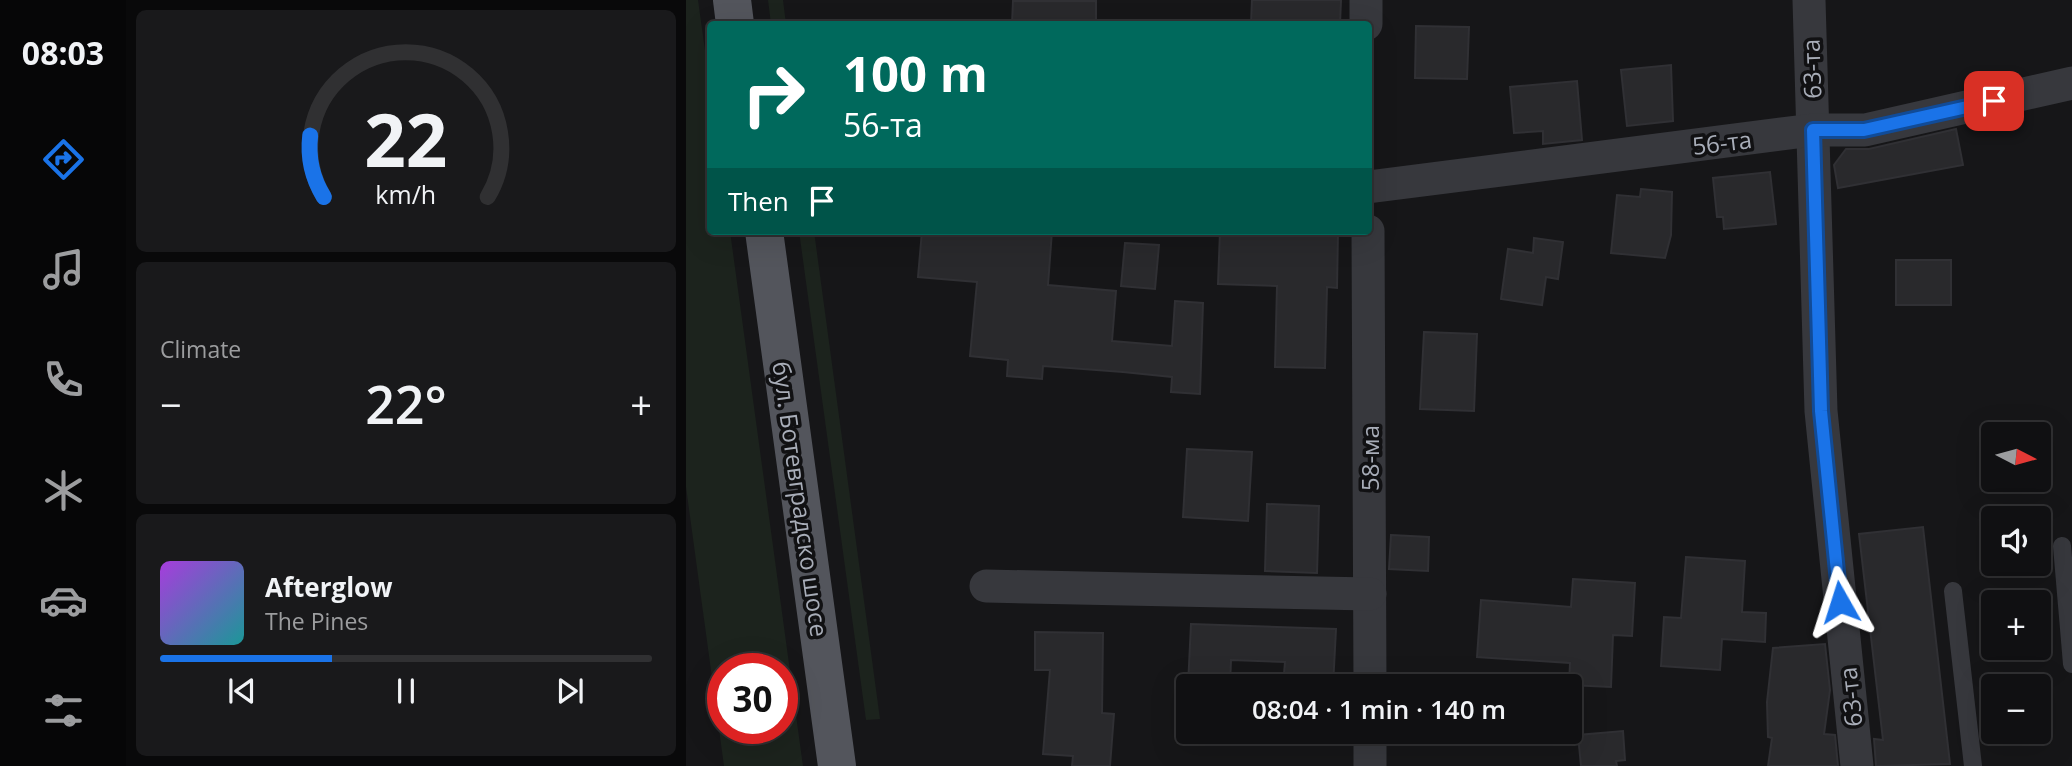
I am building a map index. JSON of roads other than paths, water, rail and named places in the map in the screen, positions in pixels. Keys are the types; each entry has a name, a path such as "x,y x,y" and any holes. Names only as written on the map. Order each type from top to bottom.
{"main road":[{"path":"732,0 736,21"},
{"name":"бул. Ботевградско шосе","path":"765,235 837,766"}],"street":[{"path":"1366,0 1366,21"},
{"name":"63-та","path":"1809,0 1821,411 1857,766"},
{"name":"56-та","path":"1372,186 1813,130 1864,130 2072,83"},
{"name":"58-ма","path":"1368,235 1370,674"},
{"path":"986,586 1370,594"},
{"path":"1370,744 1370,766"}],"lane":[{"path":"2062,546 2072,664"},
{"path":"1953,591 1973,766"}]}
